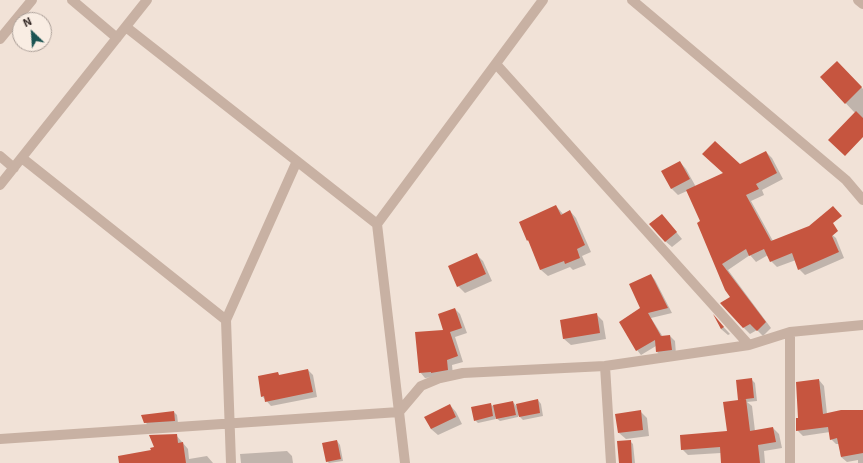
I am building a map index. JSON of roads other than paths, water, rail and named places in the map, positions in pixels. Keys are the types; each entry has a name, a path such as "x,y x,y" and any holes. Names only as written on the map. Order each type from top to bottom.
{"street":[{"path":"0,39 32,0"},
{"path":"72,0 117,38"},
{"path":"0,185 148,0"},
{"path":"404,463 377,224 543,0"},
{"path":"632,0 846,180 862,197"},
{"path":"858,0 863,4"},
{"path":"126,27 377,224"},
{"path":"496,64 748,345"},
{"path":"0,156 14,168"},
{"path":"22,158 226,320"},
{"path":"231,463 226,320 297,162"},
{"path":"0,439 399,412 421,386 440,378 463,373 605,366 748,345 790,332 863,325"},
{"path":"790,332 790,463"},
{"path":"605,366 611,463"}]}
